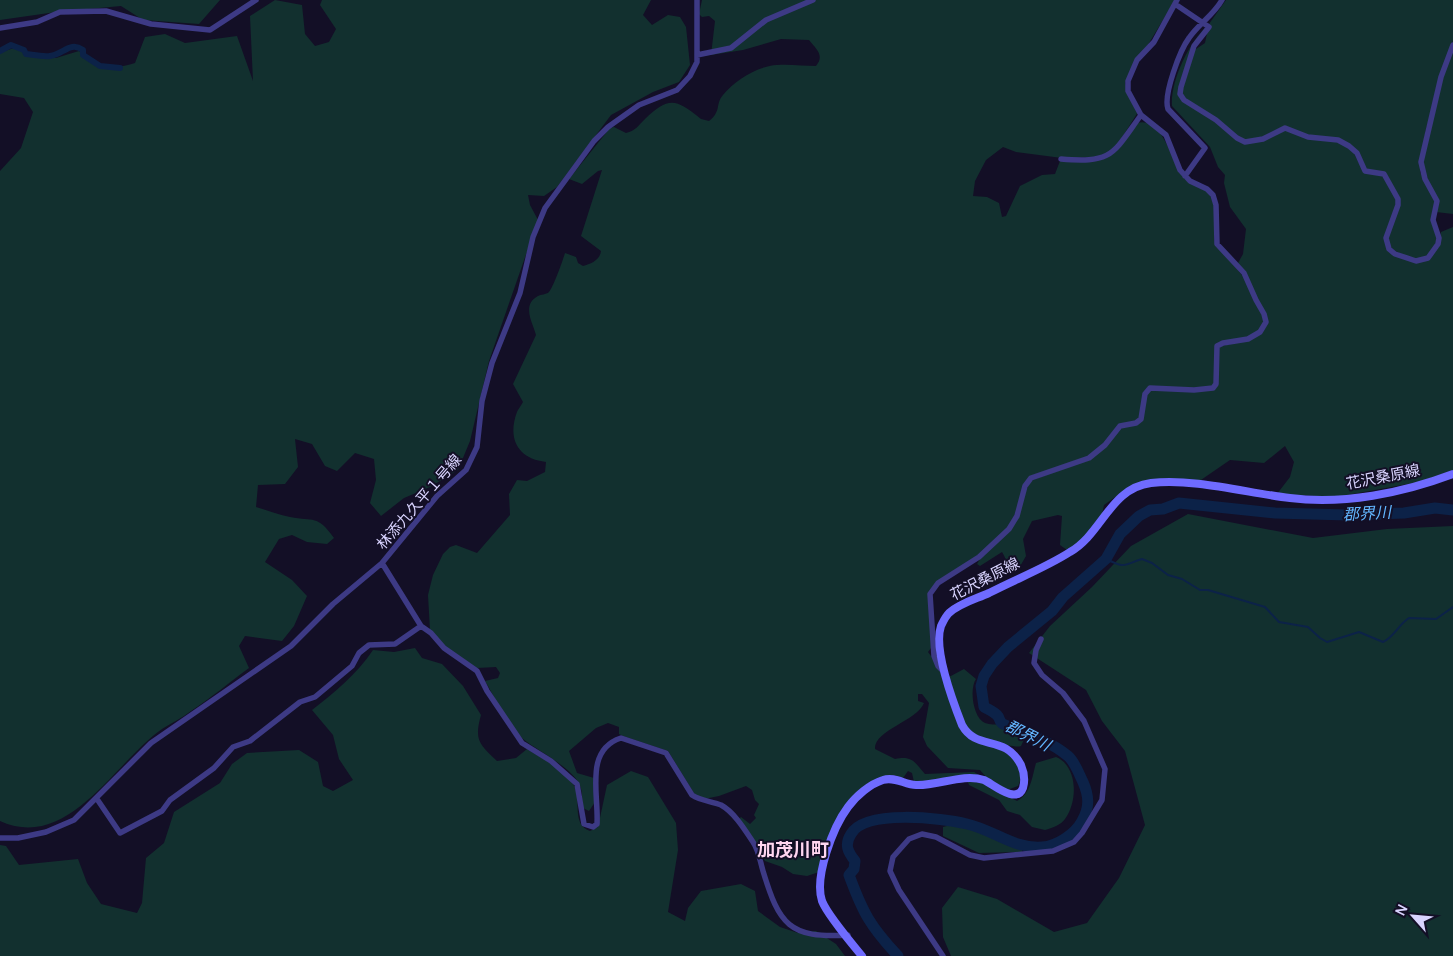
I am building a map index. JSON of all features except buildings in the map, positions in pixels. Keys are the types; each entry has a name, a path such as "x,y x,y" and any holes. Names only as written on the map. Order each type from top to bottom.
{"main road":[{"name":"花沢桑原線","path":"862,956 823,902 820,879 836,828 847,808 859,795 878,782 892,778 914,785 969,778 983,780 1015,794 1020,792 1023,787 1022,769 1012,751 1005,746 976,739 966,732 946,673 939,635 949,614 968,602 1072,551 1096,528 1115,501 1135,488 1149,483 1196,484 1318,501 1373,495 1410,487 1453,474"}],"street":[{"path":"0,28 37,22 60,12 106,11 151,24 210,30 256,0"},
{"name":"林添九久平１号線","path":"0,838 18,838 60,827 74,820 152,742 291,646 333,604 382,563 437,496 466,470 478,448 482,401 492,363 520,293 535,230 544,208 594,141 608,127 639,105 676,90 694,70 697,54 697,0"},
{"path":"697,54 731,48 766,20 813,0"},
{"path":"1185,176 1205,148 1170,111 1167,105 1168,98 1185,45 1203,21 1207,20 1215,11 1222,0"},
{"path":"946,673 938,666 934,656 930,594 938,583 979,557 1009,529 1021,506 1025,486 1031,478 1089,458 1098,452 1120,426 1136,423 1141,419 1145,394 1150,388 1194,390 1214,388 1216,384 1217,346 1223,342 1248,339 1260,332 1264,326 1264,314 1244,273 1217,244 1216,205 1213,195 1207,189 1193,184 1185,176 1176,163 1166,135 1141,115 1128,91 1128,81 1137,60 1154,42 1176,2 1208,25 1209,29 1192,50 1180,94 1184,100 1216,120 1237,138 1245,142 1263,139 1285,128 1308,137 1338,140 1349,146 1357,154 1366,171 1380,172 1386,176 1398,199 1398,205 1386,238 1389,249 1395,254 1416,261 1428,258 1438,244 1439,238 1434,220 1437,201 1425,179 1421,162 1441,77 1453,45"},
{"path":"1061,159 1088,161 1104,158 1114,152 1141,115"},
{"path":"382,563 421,626 431,633 444,648 477,671 487,691 522,743 551,761 577,784 584,824 593,827 597,824 595,769 602,752 621,738 660,750 671,757 692,795 698,799 721,806 730,812 746,833 758,851 773,904 789,925 816,936 848,935"},
{"path":"96,799 120,832 162,811 170,800 214,768 233,747 250,741 300,702 315,697 329,686 343,671 352,666 359,653 369,645 395,644 421,626"},
{"path":"943,956 899,890 890,871 893,857 909,839 922,834 936,837 970,855 984,858 1053,851 1074,842 1082,833 1102,800 1105,769 1084,721 1064,693 1042,675 1034,662 1036,650 1041,639"}],"green space":[{"path":"0,0 220,0 199,24 143,20 121,6 56,12 0,20"},
{"path":"275,0 302,5 305,34 315,46 329,42 336,29 320,5 322,0 651,0 643,15 652,25 668,15 680,17 686,27 690,65 679,82 653,92 611,115 557,187 544,196 528,195 530,205 538,220 489,361 470,441 458,470 430,487 404,498 381,516 370,503 376,480 374,459 355,453 337,471 325,466 312,444 295,439 298,467 285,484 258,485 256,507 286,516 315,520 323,525 334,538 327,544 307,542 292,535 279,539 265,562 292,580 307,596 294,626 282,641 245,636 239,646 249,668 184,716 162,729 144,744 89,799 68,814 47,824 25,827 0,821 0,171 21,148 33,112 24,98 0,94 0,53 18,48 27,56 56,58 79,51 84,57 97,64 112,67 135,63 145,37 165,34 185,43 237,36 253,81 250,16"},
{"path":"702,0 1175,0 1125,83 1138,112 1118,144 1104,157 1062,158 1016,152 1003,147 986,160 975,181 973,196 987,197 999,203 1002,217 1006,216 1020,186 1042,175 1055,174 1060,161 1088,162 1106,158 1120,146 1137,123 1146,123 1160,133 1184,178 1211,194 1214,204 1214,240 1245,279 1264,319 1261,329 1248,338 1218,343 1214,386 1191,389 1148,387 1142,415 1135,421 1120,424 1104,443 1089,456 1031,476 1018,510 1007,529 981,554 931,589 931,648 928,652 947,684 960,729 971,740 1001,749 1013,757 1020,773 1018,786 1007,790 986,777 980,770 948,768 927,746 923,737 929,703 922,694 918,694 918,701 924,703 920,709 881,736 875,749 895,759 910,759 925,774 974,772 982,777 914,782 912,773 908,771 903,778 893,775 886,777 853,797 819,872 807,876 793,874 782,867 765,861 739,819 741,817 750,824 756,818 754,815 759,804 755,800 752,790 746,786 719,796 704,799 695,795 668,751 623,736 619,734 619,727 608,723 596,728 569,751 577,773 594,778 595,802 589,811 583,808 582,794 578,781 563,766 524,740 508,722 485,681 498,678 500,673 496,667 477,668 444,649 430,630 428,595 433,575 443,554 450,547 456,545 477,553 510,515 509,494 517,480 527,481 545,472 546,462 528,457 517,446 514,439 514,422 517,411 523,402 513,384 536,335 529,309 530,304 539,295 548,293 551,289 565,253 576,257 578,263 583,266 595,261 601,251 581,236 602,170 582,184 569,179 610,128 614,127 626,133 629,132 660,106 673,103 685,107 701,119 709,121 716,114 719,101 723,95 747,75 770,66 816,66 819,62 820,55 809,40 781,39 743,50 711,55 715,21 709,16 702,17 699,14"},
{"path":"1226,0 1453,0 1453,41 1426,129 1420,165 1420,172 1435,201 1432,215 1438,239 1431,254 1419,260 1405,256 1390,247 1388,235 1399,205 1388,178 1367,171 1351,146 1308,136 1286,127 1262,138 1245,140 1196,107 1181,94 1193,51 1205,43 1209,24"},
{"path":"1207,26 1195,42 1179,94 1249,143 1283,130 1339,142 1352,149 1363,171 1383,174 1397,199 1386,246 1401,258 1430,258 1438,248 1441,232 1453,227 1453,470 1419,482 1336,497 1277,494 1290,477 1294,462 1285,446 1264,463 1230,460 1198,482 1166,478 1149,481 1118,495 1104,505 1101,519 1073,548 1067,550 1060,545 1062,516 1058,515 1032,521 1023,539 1026,556 1019,568 1012,567 1002,552 980,566 977,564 980,559 1010,531 1030,481 1089,459 1118,429 1137,424 1148,391 1214,389 1218,347 1251,339 1267,322 1238,263 1243,254 1246,229 1230,207 1224,183 1225,175 1218,167 1210,147 1172,106 1172,96 1177,74 1187,52"},
{"path":"1453,50 1453,214 1436,212 1436,200 1423,163 1440,85"},
{"path":"1188,514 1313,538 1387,529 1453,526 1453,956 951,956 943,937 942,908 958,887 997,899 1054,932 1087,923 1119,878 1145,825 1125,751 1102,721 1086,690 1029,653 1050,626 1092,587 1131,546"},
{"path":"415,648 422,658 442,664 463,686 481,715 478,736 482,746 497,761 516,758 527,749 552,764 568,778 576,790 578,817 584,828 590,831 598,827 607,785 631,771 648,777 676,823 678,850 668,912 685,921 688,908 701,891 741,884 755,891 758,911 780,927 798,933 816,931 836,944 845,956 0,956 0,845 6,846 19,865 78,859 87,883 101,904 137,913 142,903 146,858 164,843 174,812 220,783 232,764 247,753 299,750 318,762 323,786 333,791 353,780 339,759 333,735 312,710 353,675 373,650 394,652"},
{"path":"964,669 976,679 973,689 973,703 981,720 987,724 1004,726 1026,735 1021,746 1005,745 972,735 962,720 949,677"},
{"path":"1056,757 1069,768 1074,785 1074,794 1065,819 1059,825 1045,830 1032,827 1020,815 1007,811 999,800 969,785 968,782 970,780 979,781 1017,801 1022,798 1028,789 1036,763"},
{"path":"955,824 979,832 1009,846 1022,848 1022,852 979,853 943,836 943,827"}],"waterway":[{"path":"0,51 11,45 24,50 26,54 47,56 55,55 74,47 83,50 83,55 100,66 120,68"},
{"name":"郡界川","path":"898,956 880,936 868,918 854,888 849,875 854,869 855,861 847,845 851,834 859,826 872,821 887,818 923,818 967,824 1022,845 1042,847 1059,842 1079,826 1085,816 1088,802 1085,787 1073,761 1061,750 1037,737 1002,723 997,715 984,707 981,686 984,676 992,664 1008,647 1052,611 1063,597 1106,559 1120,534 1139,516 1150,510 1163,509 1179,503 1275,513 1348,515 1404,513 1435,508 1453,510"},
{"path":"1106,559 1121,565 1142,559 1152,563 1168,575 1182,579 1200,590 1208,590 1265,607 1279,622 1308,627 1327,642 1359,632 1383,642 1409,618 1436,619 1453,607"}],"district":[{"name":"加茂川町","path":"793,850"}]}
